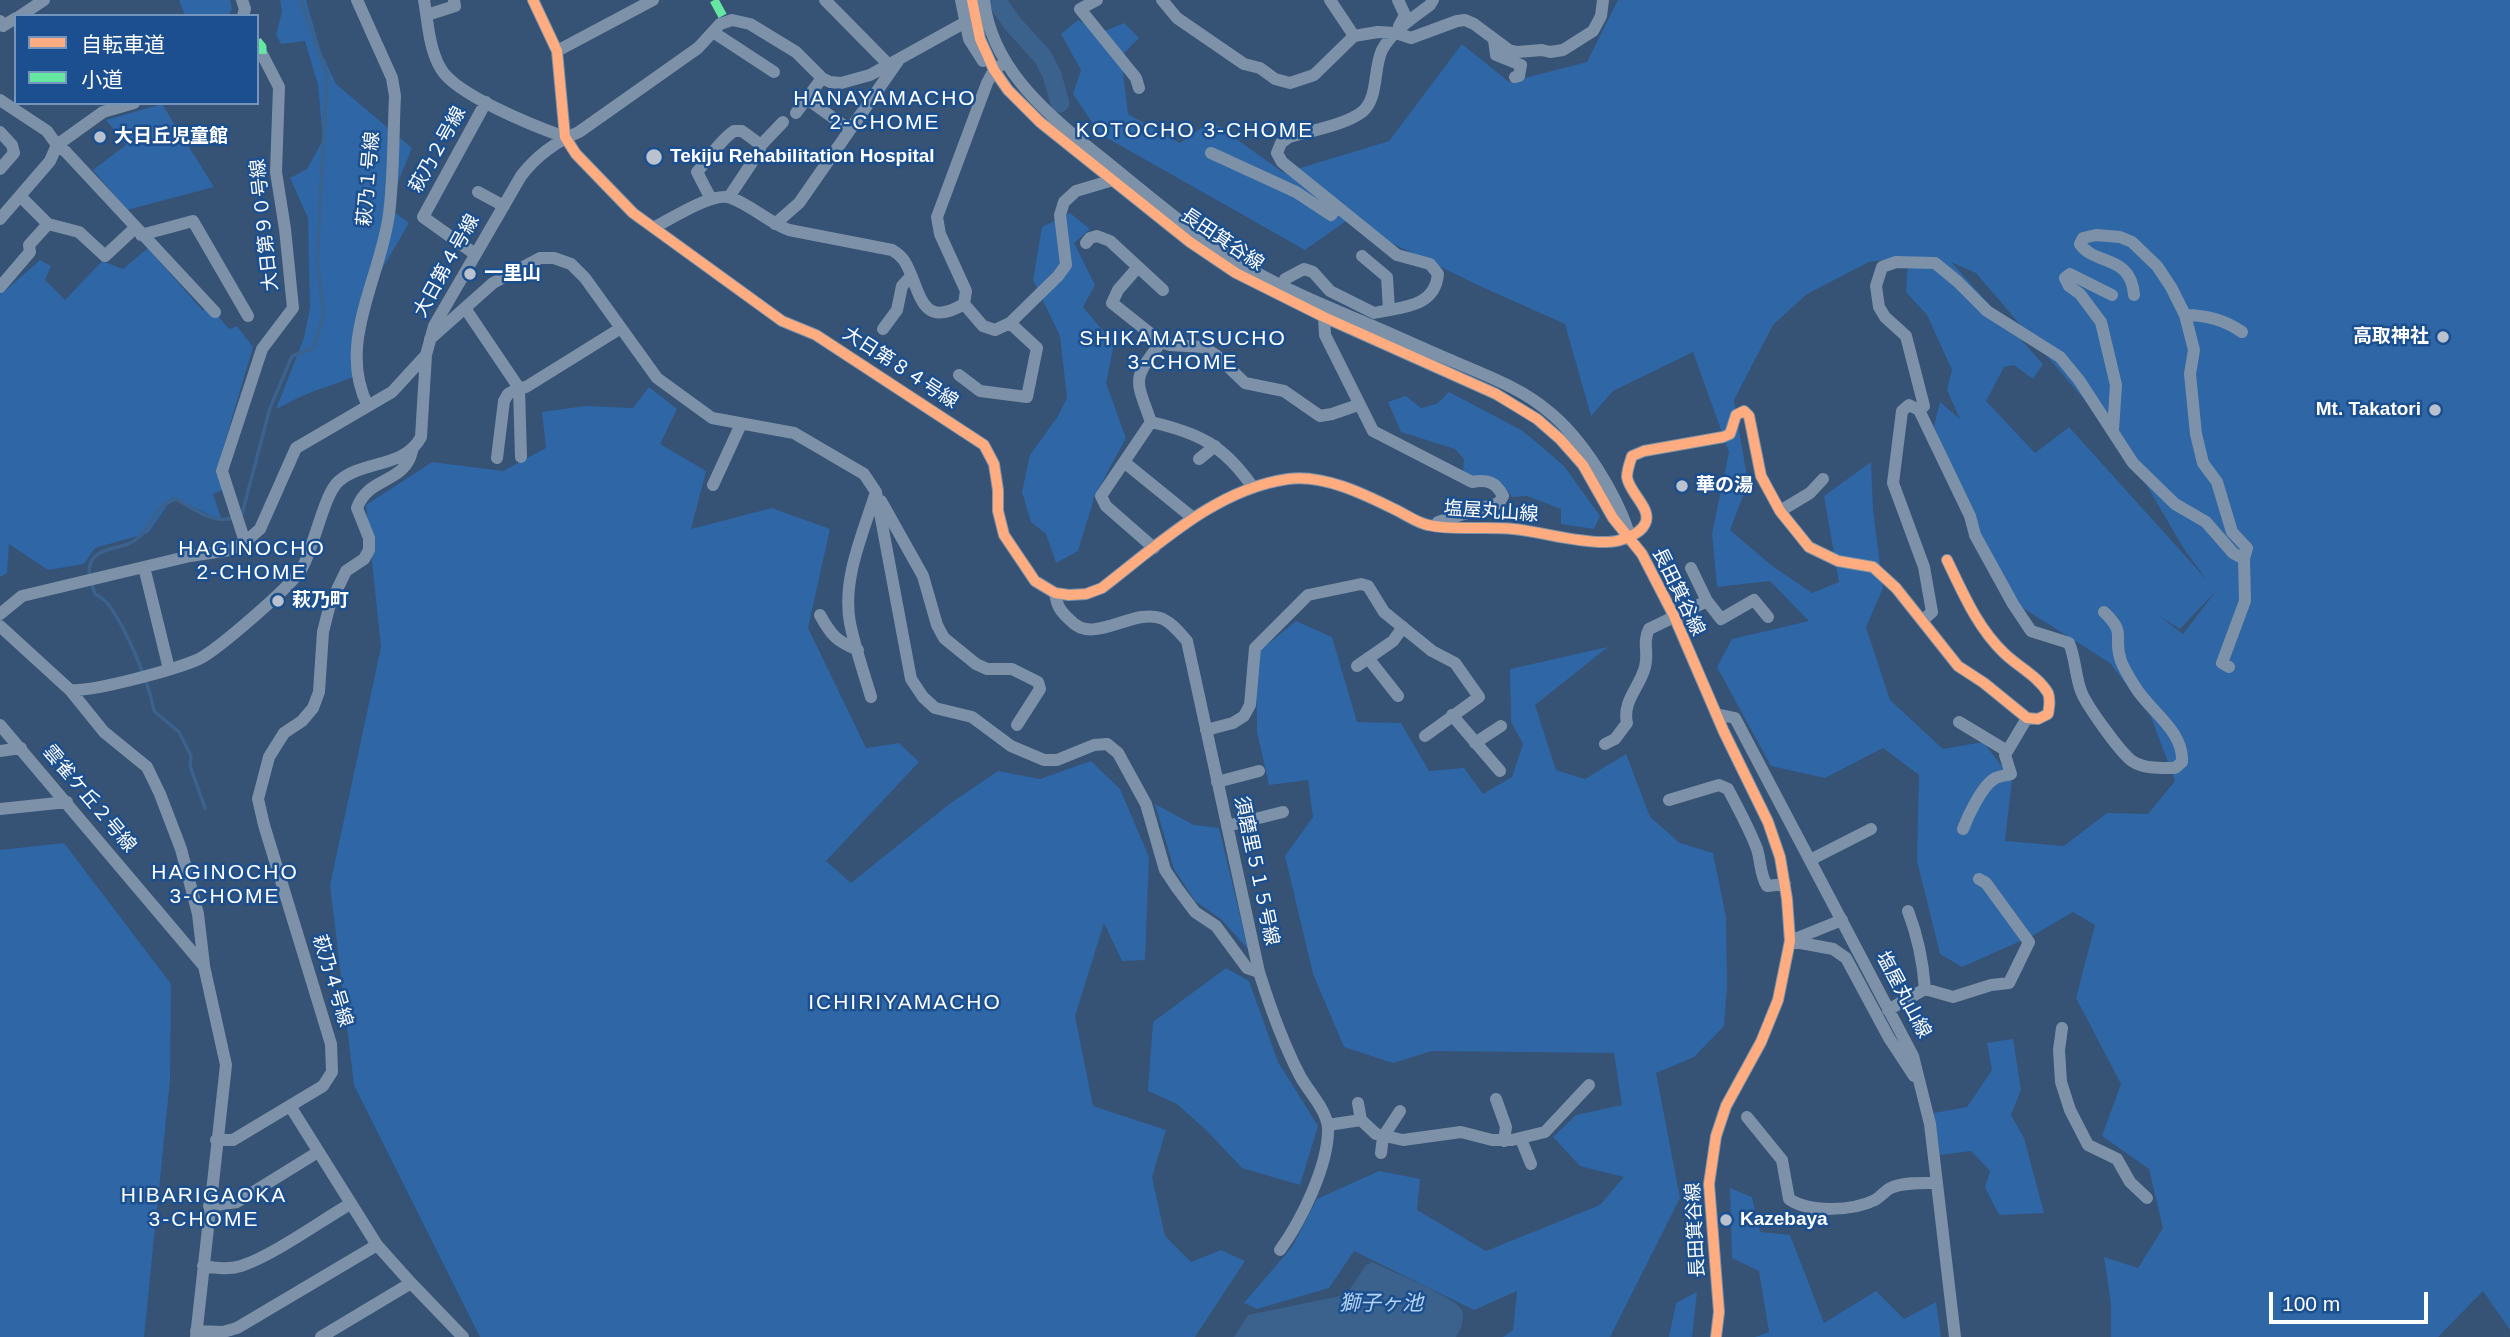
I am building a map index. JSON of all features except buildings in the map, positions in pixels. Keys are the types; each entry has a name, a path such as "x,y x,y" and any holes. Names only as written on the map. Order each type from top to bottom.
{"street":[{"path":"23,14 44,0"},
{"name":"萩乃１号線","path":"358,0 392,78 395,96 389,215 355,359 362,393 368,406"},
{"path":"424,0 431,45 441,70 458,88 541,129 565,137 557,51 533,0"},
{"path":"427,15 455,6 454,0"},
{"path":"557,51 634,4 653,0"},
{"path":"825,0 894,62"},
{"name":"長田箕谷線","path":"984,0 991,35 1006,62 1047,113 1203,239 1249,269 1501,382 1533,399 1550,412 1588,455 1623,514 1630,537"},
{"path":"1097,0 1080,9 1136,78 1139,88"},
{"path":"1162,0 1177,18 1244,64 1260,68 1275,79 1290,83 1314,75 1354,36 1378,32 1396,33 1411,38 1465,20 1502,46 1517,52 1563,50 1593,31 1601,16 1603,0"},
{"path":"1330,0 1354,36"},
{"path":"1284,286 1285,279 1304,269 1313,272 1331,290 1374,313 1422,302 1432,296 1437,284 1438,274 1430,264 1397,255 1282,162 1277,153 1281,143 1289,137 1353,118 1364,110 1370,99 1382,51 1396,33 1405,15 1398,0"},
{"path":"1396,33 1433,0"},
{"path":"961,1 969,39 981,60 994,70"},
{"name":"長田箕谷線","path":"961,1 994,70 1040,122 1219,263 1254,284 1496,394 1537,419 1578,458 1613,519 1642,554 1674,616 1716,714 1768,822 1780,857 1785,884 1790,941 1782,983 1771,1018 1726,1106 1716,1136 1709,1184 1719,1312 1716,1337"},
{"path":"0,21 3,26 14,19"},
{"path":"774,72 713,32 720,24 732,20 750,23 796,52 822,78 841,83 870,75 964,23"},
{"name":"大日第４号線","path":"412,451 421,437 426,355 440,314 521,176 535,158 565,137 579,132 698,48 713,32"},
{"path":"1494,40 1496,55 1521,65 1520,76 1515,77"},
{"name":"大日第９０号線","path":"244,542 222,471 262,349 293,307 276,172 279,87 262,54 259,56"},
{"path":"775,224 799,203 894,62"},
{"path":"1006,62 994,70 987,83 937,217 940,234 965,291 964,304 983,327 995,330 1010,323 1059,276 1066,265 1060,215 1064,202 1076,191 1113,180"},
{"path":"796,113 822,78"},
{"path":"807,99 850,130"},
{"path":"0,100 47,131 57,145 215,312"},
{"name":"萩乃２号線","path":"475,254 423,217 486,102"},
{"path":"0,219 50,161 57,145 103,112 127,105"},
{"path":"729,197 761,145 783,122"},
{"path":"711,199 696,172 727,135 742,131 761,145"},
{"path":"0,132 12,145 14,153 0,169"},
{"name":"大日第８４号線","path":"565,137 576,153 633,213 782,321 816,335 984,445 994,464 998,511 1004,535 1035,581 1055,593"},
{"path":"1211,153 1296,192 1331,215 1338,207"},
{"path":"478,192 504,206"},
{"path":"20,197 48,224 79,232 105,256 138,231 193,221 248,316"},
{"path":"655,227 711,199 729,197 789,230 892,250 904,259 918,298 926,307 937,313 950,312 964,304"},
{"path":"0,287 30,252 29,245 48,224"},
{"path":"2134,295 2128,276 2115,262 2085,252 2080,244 2083,238 2096,235 2120,237 2132,242 2157,266 2185,315 2194,350 2190,374 2196,434 2203,463 2217,482 2232,532 2247,548 2244,559 2245,601 2222,663 2229,667"},
{"path":"1086,243 1097,236 1110,241 1163,290"},
{"path":"1362,256 1388,277 1389,310"},
{"path":"430,340 493,283 540,258 554,258 571,264 585,278 657,378 712,418 794,433 864,474 923,576 937,625 944,638 976,664 987,669 1012,669 1038,682 1040,689 1017,725"},
{"path":"1919,410 1924,406 1906,336 1885,317 1879,307 1876,286 1882,267 1896,262 1935,263 1987,311 2060,357 2079,380 2133,463 2175,504 2206,522 2233,553 2244,559"},
{"path":"1138,267 1118,290 1112,303 1161,342 1170,345 1203,346 1245,383 1284,391 1320,416 1358,405"},
{"path":"2112,295 2078,276 2070,274 2065,278 2101,322 2116,385 2112,431"},
{"path":"883,329 897,310 902,286 911,276"},
{"path":"465,308 519,388 521,457"},
{"path":"2185,315 2203,315 2232,325 2242,332"},
{"path":"1324,317 1325,335 1373,431 1472,482 1483,480 1497,486 1503,496 1499,503 1426,525"},
{"path":"959,374 980,391 1027,397 1037,348 1010,323"},
{"path":"497,458 504,401 508,394 526,387 621,328"},
{"path":"1152,422 1138,388 1139,379 1141,370 1161,342"},
{"path":"0,614 22,596 190,556 230,550 244,542 260,529 296,448 392,392 426,355"},
{"path":"1923,620 1933,612 1924,567 1893,483 1902,411 1909,405 1919,410 1964,503 1975,535 2012,604 2031,631 2070,643 2076,658 2081,690 2096,718 2133,761 2153,768 2175,768 2182,762 2183,752 2177,738 2136,688 2121,661 2117,645 2120,635 2117,624 2104,612"},
{"path":"1630,537 1645,527 1647,520 1647,513 1630,488 1627,475 1632,456 1644,451 1723,438 1730,433 1736,415 1744,411 1749,416 1761,476 1780,511 1809,547 1838,561 1873,567 1896,588 1958,666 2027,718 2038,719 2048,715 2050,702 2047,692 2004,653 1979,623 1947,560"},
{"path":"1152,422 1201,436 1242,471 1252,486"},
{"path":"1152,422 1101,496 1106,506 1154,548"},
{"path":"713,485 741,424"},
{"path":"1199,460 1215,446"},
{"path":"70,690 149,674 200,659 211,652 297,577 312,547 337,482 348,475 412,451"},
{"name":"萩乃４号線","path":"290,1106 323,1086 332,1072 331,1044 258,799 270,757 284,733 302,721 313,708 320,691 323,632 330,604 346,571 364,559 369,550 369,538 357,508 360,498 367,489 402,471 410,460 412,451"},
{"path":"1124,462 1193,519"},
{"name":"塩屋丸山線","path":"1055,593 1086,594 1102,588 1193,519 1252,486 1292,478 1326,482 1380,502 1426,525 1511,528 1603,542 1630,537"},
{"path":"1780,511 1810,493 1824,479"},
{"path":"871,697 850,622 851,574 876,492"},
{"path":"876,492 911,679 923,697 935,708 972,717 1011,746 1044,760 1057,760 1094,744 1107,744 1118,753 1146,804 1165,870 1195,912 1216,926 1247,968 1259,972"},
{"path":"144,567 169,668"},
{"path":"1691,568 1707,601 1721,619 1754,600 1768,617"},
{"path":"1206,730 1233,723 1244,716 1250,705 1255,648 1308,595 1361,584 1368,586 1384,612 1432,651 1455,663 1479,697 1425,736"},
{"name":"須磨里５１５号線","path":"1055,593 1058,608 1074,626 1086,631 1145,616 1161,618 1175,627 1186,641 1259,972 1269,1005 1300,1076 1328,1125"},
{"path":"1605,744 1615,739 1627,723 1624,711 1645,670 1647,658 1644,638 1649,629 1707,601"},
{"path":"820,614 830,633 841,643 858,650"},
{"path":"0,626 70,690 104,732 146,767 160,794 181,849 198,914 204,966"},
{"path":"1357,666 1393,641 1403,627"},
{"path":"1368,658 1398,696"},
{"name":"塩屋丸山線","path":"1716,714 1735,718 1913,1056 1930,1124 1955,1337"},
{"path":"1452,716 1500,771"},
{"path":"1963,829 1966,811 1988,784 1995,778 2011,774 2005,755 2027,718"},
{"path":"1959,722 2007,751"},
{"name":"雲雀ケ丘２号線","path":"0,725 204,966 226,1065 196,1334"},
{"path":"1475,743 1501,726"},
{"path":"0,751 21,748"},
{"path":"1217,782 1259,771"},
{"path":"1670,800 1719,785 1728,789 1756,846 1762,866 1762,878 1767,886 1785,884"},
{"path":"0,809 67,802"},
{"path":"1227,826 1283,812"},
{"path":"1810,860 1871,829"},
{"path":"1888,1010 1925,989 1953,997 1991,985 2009,983 2029,942 1986,883 1979,878"},
{"path":"1908,911 1921,954 1925,989"},
{"path":"1790,941 1842,920"},
{"path":"1790,941 1833,949 1846,958 1889,1038 1918,1084"},
{"path":"2062,1028 2059,1049 2061,1082 2076,1122 2088,1145 2117,1159 2130,1182 2147,1198"},
{"path":"1358,1103 1361,1120 1383,1137 1416,1139 1461,1132 1504,1141 1546,1137 1558,1116 1588,1085"},
{"path":"1496,1098 1506,1126 1504,1141"},
{"path":"216,1140 233,1140 290,1106 377,1245 463,1337"},
{"path":"1381,1153 1383,1137 1400,1111"},
{"path":"1747,1117 1782,1160 1789,1199 1799,1207 1839,1209 1875,1200 1890,1188 1910,1183 1937,1184"},
{"path":"1280,1251 1294,1230 1308,1200 1326,1152 1328,1125 1361,1120"},
{"path":"1521,1139 1531,1164"},
{"path":"209,1206 237,1202 318,1152"},
{"path":"203,1266 220,1269 257,1259 350,1204"},
{"path":"196,1334 237,1328 377,1245"},
{"path":"321,1337 411,1283"}],"shaded area":[{"path":"179,0 230,0 232,9 229,14 184,14"},
{"path":"280,0 306,0 321,52 336,84 412,148 388,207 409,223 378,276 358,353 359,375 304,395 276,409 304,338 310,308 308,218 290,178 307,169 323,140 318,85 305,41 281,44 276,35 282,11"},
{"path":"1618,0 2510,0 2510,1330 2483,1291 2438,1337 2111,1337 2111,1304 2104,1257 2138,1268 2163,1228 2149,1169 2102,1136 2121,1084 2076,998 2095,925 2073,912 2032,936 1962,967 1940,954 1917,861 1919,775 1883,748 1825,778 1771,766 1717,667 1732,639 1809,621 1770,581 1717,587 1712,534 1729,452 1693,352 1613,391 1591,416 1565,324 1346,221 1305,250 1100,134 1073,94 1081,70 1061,34 1078,20 1100,33 1124,23 1139,38 1121,56 1128,114 1180,143 1211,121 1284,173 1389,141 1462,44 1509,82 1587,62","holes":["1908,257 1906,292 1927,315 1952,370 1947,390 1960,419 1940,402 1934,426 1977,535 2018,605 2110,663 2151,717 2175,781 2148,814 2107,813 2064,846 2005,841 2012,779 1983,742 1943,749 1890,700 1866,627 1883,588 1873,510 1871,462 1824,496 1839,582 1812,593 1771,565 1730,530 1748,483 1734,400 1773,325 1807,294 1869,262","1951,262 1976,273 2123,445 2184,549 2207,580 2069,427 2035,453 1986,401 2004,367 2014,365 2033,379 2043,364","2216,591 2183,634 2159,616 2180,629"]},
{"path":"163,105 214,187 127,210 93,170 126,145 106,120"},
{"path":"1070,213 1090,229 1074,243 1095,285 1083,307 1114,344 1106,383 1126,438 1095,495 1078,551 1056,563 1046,534 1031,522 1022,492 1030,455 1058,416 1067,398 1060,336 1033,280 1042,227"},
{"path":"148,248 203,311 209,305 229,329 237,326 253,347 219,462 225,489 213,494 222,521 173,497 148,533 95,548 84,564 48,570 9,544 7,573 0,577 0,289 5,291 40,260 51,266 45,280 65,300 102,261 123,269"},
{"path":"649,387 677,409 660,444 706,471 691,529 772,508 830,529 808,628 866,748 899,743 919,762 826,861 851,883 948,805 998,771 1040,779 1091,761 1120,789 1149,857 1145,960 1122,961 1104,923 1075,1016 1093,1106 1166,1130 1152,1177 1165,1236 1191,1262 1221,1250 1245,1261 1195,1337 480,1337 354,1085 330,885 381,647 366,505 432,462 503,471 546,448 542,412 585,406 633,408"},
{"path":"1449,392 1523,431 1564,466 1600,516 1594,529 1561,524 1561,509 1527,496 1512,497 1502,483 1483,476 1473,479 1463,473 1464,459 1455,449 1401,432 1388,402 1406,396 1421,408 1437,404"},
{"path":"1296,621 1332,637 1357,722 1401,723 1429,771 1464,768 1483,794 1512,777 1523,744 1511,722 1510,669 1608,647 1535,705 1556,770 1585,779 1626,754 1650,817 1680,843 1713,853 1726,917 1727,986 1724,1026 1694,1057 1656,1073 1680,1198 1610,1337 1503,1337 1513,1330 1517,1291 1474,1310 1354,1251 1329,1288 1257,1309 1244,1303 1292,1247 1317,1199 1379,1171 1420,1179 1417,1210 1486,1251 1600,1205 1624,1177 1580,1166 1553,1137 1576,1115 1622,1105 1614,1053 1432,1051 1393,1063 1344,1047 1313,974 1285,856 1313,817 1308,780 1269,785 1257,732 1256,654"},
{"path":"1155,804 1194,825 1219,828 1248,949 1221,919 1195,901 1174,869"},
{"path":"64,843 171,984 170,1080 144,1337 0,1337 0,850"},
{"path":"1226,968 1249,981 1278,1062 1318,1126 1300,1185 1242,1168 1177,1104 1148,1091 1153,1022"},
{"path":"2013,1039 2021,1090 2011,1115 2024,1138 2044,1213 1999,1215 1985,1187 1990,1171 1971,1151 1940,1155 1934,1113 1967,1107 1992,1070 1987,1043"},
{"path":"1730,1188 1752,1197 1760,1232 1790,1235 1824,1323 1876,1291 1904,1319 1936,1302 1941,1337 1755,1337 1769,1332 1759,1271 1732,1258"},
{"path":"1697,1292 1692,1337 1669,1337 1676,1303"}],"water":[{"name":"獅子ヶ池","path":"1372,1262 1436,1292 1457,1305 1462,1310 1463,1317 1456,1337 1234,1337 1248,1315 1340,1296 1344,1305 1348,1305 1348,1292 1366,1265"}],"waterway":[{"path":"205,808 190,766 191,756 179,732 154,711 147,685 129,641 108,604 95,594 89,570 94,557 134,541 162,507 176,499 216,519 233,518 242,514 270,408 292,356 314,348 324,313 317,262 327,75 301,0"},
{"path":"996,0 1013,24 1043,57 1052,75 1060,103"}],"marked path":[{"path":"714,0 726,22"},
{"path":"259,43 262,54"}],"cycle path":[{"path":"533,0 557,51 565,137 576,154 633,213 782,321 816,335 984,445 994,464 998,511 1004,535 1035,581 1055,593 1086,594 1102,588 1166,537 1212,507 1236,494 1288,479 1315,479 1343,486 1428,525 1513,529 1592,542 1620,540 1638,532 1647,518 1627,477 1632,456 1644,451 1723,437 1730,434 1736,415 1744,411 1749,416 1761,476 1780,511 1809,547 1838,561 1873,567 1896,588 1958,666 2027,718 2038,719 2048,714 2048,693 2039,681 1994,643 1971,609 1947,560"},
{"path":"972,0 980,39 994,70 1008,90 1040,122 1190,242 1236,273 1324,317 1496,394 1537,419 1560,439 1583,465 1613,518 1642,554 1674,616 1724,732 1768,822 1780,857 1787,899 1790,941 1778,1000 1761,1042 1726,1106 1716,1136 1709,1184 1719,1312 1716,1337"}],"place":[{"name":"大日丘児童館","path":"100,137"},
{"name":"Tekiju Rehabilitation Hospital","path":"654,157"},
{"name":"一里山","path":"470,274"},
{"name":"高取神社","path":"2443,337"},
{"name":"Mt. Takatori","path":"2435,410"},
{"name":"華の湯","path":"1682,486"},
{"name":"萩乃町","path":"278,601"},
{"name":"Kazebaya","path":"1726,1220"}],"district":[{"name":"HANAYAMACHO 2-CHOME","path":"885,111"},
{"name":"KOTOCHO 3-CHOME","path":"1195,131"},
{"name":"SHIKAMATSUCHO 3-CHOME","path":"1183,351"},
{"name":"HAGINOCHO 2-CHOME","path":"252,561"},
{"name":"HAGINOCHO 3-CHOME","path":"225,885"},
{"name":"ICHIRIYAMACHO","path":"905,1003"},
{"name":"HIBARIGAOKA 3-CHOME","path":"204,1208"}]}
